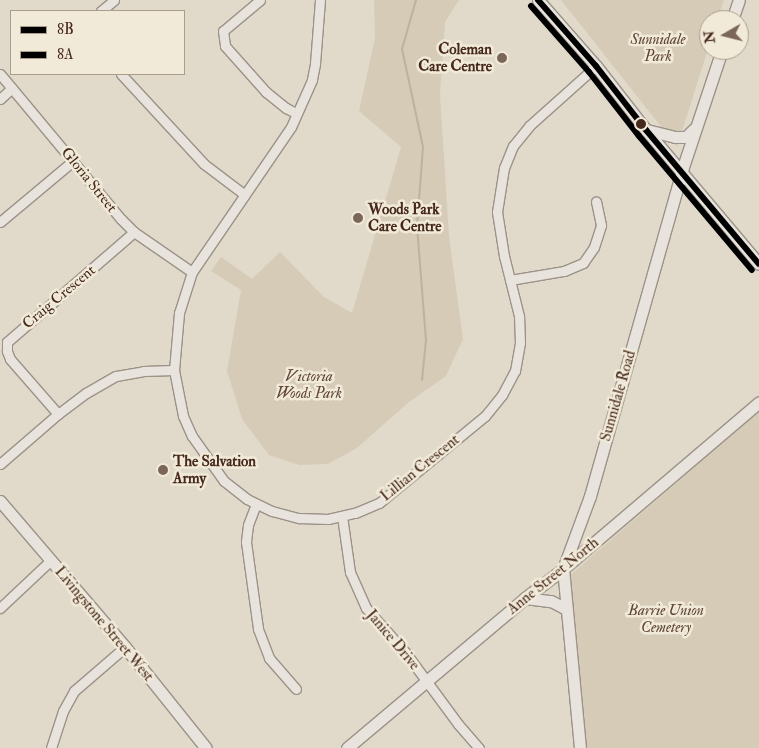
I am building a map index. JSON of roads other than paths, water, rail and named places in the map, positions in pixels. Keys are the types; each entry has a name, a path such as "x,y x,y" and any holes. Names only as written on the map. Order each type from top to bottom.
{"main road":[{"path":"538,0 596,66 646,130 682,170 759,264"},
{"name":"Sunnidale Road","path":"580,748 563,570 590,496 682,170 719,60"},
{"path":"646,130 675,137 686,137 695,128"},
{"name":"Anne Street North","path":"347,748 525,598 563,570 759,402"},
{"name":"Livingstone Street West","path":"0,501 125,647 206,748"},
{"path":"525,598 551,601 566,608"}],"street":[{"path":"102,10 114,0"},
{"path":"260,0 224,31 225,46 266,92 286,108 296,113"},
{"name":"Lillian Crescent","path":"320,0 312,80 291,127 192,272 179,313 174,370 183,416 203,454 224,481 256,504 272,511 300,518 328,519 355,513 379,502 485,416 502,395 514,371 520,342 519,316 504,256 497,212 504,168 513,146 529,126 596,66"},
{"name":"Gloria Street","path":"0,74 134,232 192,272"},
{"path":"123,75 204,164 245,195"},
{"path":"0,98 12,88"},
{"path":"0,222 74,161"},
{"path":"510,280 564,271 583,263 594,247 600,225 596,202"},
{"name":"Craig Crescent","path":"58,414 10,359 7,351 7,342 134,232"},
{"path":"0,464 58,414 86,393 116,376 174,370"},
{"path":"256,504 248,526 246,542 258,629 269,658 296,689"},
{"name":"Janice Drive","path":"342,516 350,572 366,608 405,652 458,724 479,748"},
{"path":"0,608 50,560"},
{"path":"51,748 65,705 74,691 125,647"}],"waterway":[{"path":"416,0 402,49 423,147 417,226 426,340 422,380"}],"place":[{"name":"Coleman Care Centre","path":"502,58"},
{"name":"Woods Park Care Centre","path":"358,218"},
{"name":"The Salvation Army","path":"163,470"}],"park label":[{"name":"Sunnidale Park","path":"658,48"},
{"name":"Victoria Woods Park","path":"309,384"},
{"name":"Barrie Union Cemetery","path":"666,618"}]}
